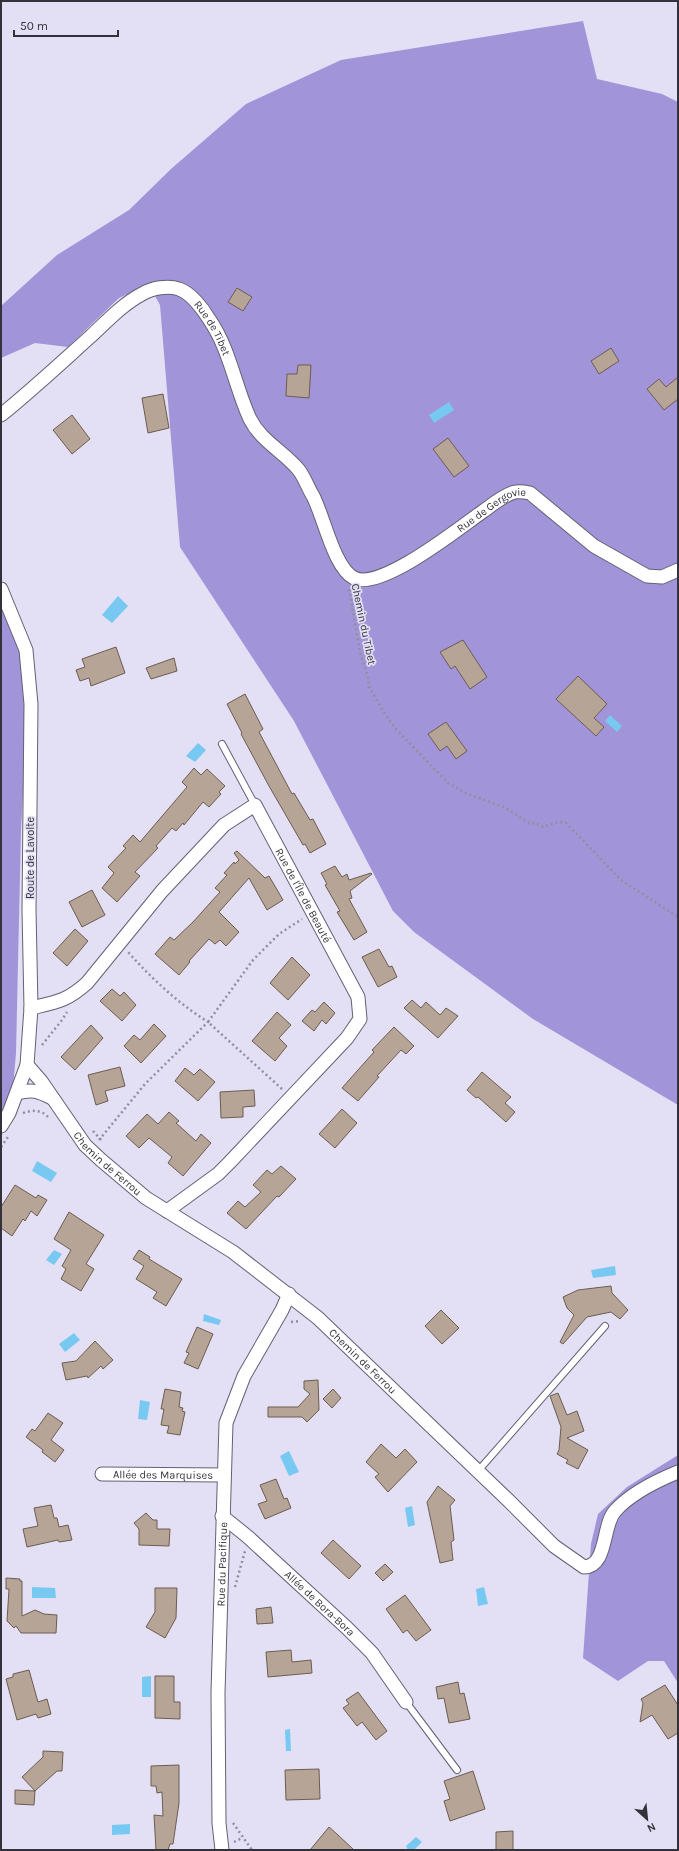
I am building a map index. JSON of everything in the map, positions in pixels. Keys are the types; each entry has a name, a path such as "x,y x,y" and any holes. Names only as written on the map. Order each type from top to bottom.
{"street":[{"name":"Rue de Tibet","path":"1,415 34,388 128,302 150,290 171,288 178,289 190,297 211,321 223,344 251,421 270,444 298,469 316,501 343,568"},
{"name":"Rue de Gergovie","path":"343,568 355,578 369,580 379,578 424,553 503,498 515,492 522,491 530,493 594,546 647,576 662,577 678,570"},
{"name":"Route de Lavolte","path":"1,589 26,650 31,704 31,1008 27,1065 9,1113 1,1126"},
{"path":"31,1008 62,1001 74,995 87,982 162,891 224,825 255,806"},
{"name":"Rue de l'Île de Beauté","path":"166,1211 218,1174 347,1038 360,1018 358,997 255,806"},
{"name":"Chemin de Ferrou","path":"27,1065 36,1075 85,1145 146,1198 233,1252 289,1294 347,1345 554,1546 586,1567 596,1562 601,1555 607,1525 615,1510 644,1488 678,1472"},
{"path":"17,1093 30,1090 42,1092 52,1098"},
{"name":"Rue du Pacifique","path":"222,1850 219,1823 218,1693 222,1516 226,1423 244,1376 282,1310 289,1294"},
{"name":"Allée des Marquises","path":"102,1474 224,1475"},
{"name":"Allée de Bora-Bora","path":"222,1516 248,1537 372,1653 406,1702"}],"lane":[{"path":"222,744 255,806"},
{"path":"478,1471 605,1326"},
{"path":"406,1702 457,1770"}],"path":[{"name":"Chemin du Tibet","path":"343,568 351,595 360,653 369,680 368,685 385,714 404,739 448,783 468,794 504,807 530,824 536,823 543,827 558,822 566,824 621,880 678,917"},
{"path":"91,1150 144,1084 208,1022 253,960 279,934 312,912"},
{"path":"120,943 146,972 190,1010 208,1022 292,1097"},
{"path":"39,1050 68,1010 67,998"},
{"path":"22,1113 36,1110 45,1114 50,1119"},
{"path":"92,1130 105,1144"},
{"path":"282,1310 291,1322 288,1327"}],"shaded area":[{"path":"583,21 597,79 662,94 678,102 678,1105 533,1019 414,932 393,911 294,721 180,547 160,305 149,285 119,298 68,347 35,343 1,358 1,306 57,255 129,210 171,169 246,104 341,60"},
{"path":"2,608 23,659 25,758 21,830 16,1053 13,1088 1,1113"},
{"path":"678,1455 678,1683 664,1661 648,1661 618,1681 583,1658 591,1544 598,1514 627,1487"}],"water":[{"path":"449,402 454,410 434,423 429,415"},
{"path":"118,596 128,606 112,623 102,615"},
{"path":"610,715 622,726 617,732 605,721"},
{"path":"198,743 206,750 195,762 186,756"},
{"path":"37,1161 57,1173 51,1182 32,1171"},
{"path":"54,1250 62,1254 54,1265 46,1260"},
{"path":"615,1266 616,1275 593,1278 591,1270"},
{"path":"204,1314 221,1320 219,1325 203,1321"},
{"path":"74,1333 80,1340 65,1352 59,1344"},
{"path":"140,1400 150,1402 147,1420 138,1419"},
{"path":"289,1451 299,1472 289,1476 280,1456"},
{"path":"412,1506 415,1525 408,1527 405,1508"},
{"path":"32,1587 55,1588 56,1598 32,1598"},
{"path":"484,1587 488,1604 478,1606 476,1589"},
{"path":"151,1676 151,1697 142,1697 142,1677"},
{"path":"290,1729 291,1751 286,1751 285,1730"},
{"path":"130,1824 130,1834 112,1835 112,1825"},
{"path":"416,1837 422,1842 414,1850 408,1850 406,1846"}],"building":[{"path":"237,288 252,297 243,311 228,302"},
{"path":"611,348 619,361 599,374 591,361"},
{"path":"298,365 311,365 309,398 286,396 287,374 297,374"},
{"path":"678,377 678,399 664,410 647,389 659,379 666,387"},
{"path":"163,394 169,428 148,433 142,398"},
{"path":"72,415 90,439 72,454 53,430"},
{"path":"448,438 469,466 454,477 433,449"},
{"path":"463,640 487,677 470,689 455,666 451,669 440,652"},
{"path":"116,647 125,673 91,686 89,678 80,681 76,670 85,667 82,659"},
{"path":"174,658 177,671 151,679 146,668"},
{"path":"578,676 607,704 594,718 604,727 596,736 556,699"},
{"path":"245,694 263,729 259,732 292,794 294,793 310,820 313,819 326,844 310,853 305,844 303,845 269,786 241,734 242,733 227,704"},
{"path":"446,722 467,751 456,759 447,746 440,751 428,734"},
{"path":"194,768 201,775 207,769 225,786 219,792 221,794 209,807 203,802 184,825 183,823 176,831 172,828 156,846 158,848 135,872 140,876 117,902 102,888 114,873 108,867 126,848 123,846 133,835 140,842 187,787 182,782"},
{"path":"237,851 265,878 269,876 283,900 267,910 249,878 219,912 239,932 226,946 220,940 215,944 209,939 189,961 190,962 179,975 155,954 170,937 174,940 193,922 220,892 215,888 227,875 224,873 234,862 235,864 239,860 234,853"},
{"path":"335,866 342,877 347,874 349,880 371,873 372,874 350,891 352,898 349,899 367,932 354,940 337,912 340,911 325,885 327,884 321,873"},
{"path":"92,890 105,915 82,927 69,902"},
{"path":"75,929 88,941 67,966 53,953"},
{"path":"379,949 389,967 392,966 397,977 378,987 362,957"},
{"path":"292,957 310,975 288,1000 270,983"},
{"path":"112,989 120,996 124,992 136,1005 122,1021 100,1001"},
{"path":"412,1000 421,1008 426,1002 440,1015 446,1008 458,1016 438,1038 404,1008"},
{"path":"324,1002 335,1013 326,1024 322,1020 314,1031 302,1021 312,1010 315,1012"},
{"path":"277,1012 291,1025 279,1038 287,1046 275,1061 252,1041"},
{"path":"154,1024 166,1036 141,1063 124,1046 134,1035 140,1040"},
{"path":"91,1025 103,1038 75,1070 61,1057"},
{"path":"394,1027 414,1046 406,1054 401,1050 377,1076 379,1077 358,1101 342,1088 374,1052 372,1050"},
{"path":"120,1067 125,1086 105,1091 108,1101 96,1105 88,1075"},
{"path":"185,1068 194,1075 200,1069 215,1082 198,1101 175,1081"},
{"path":"482,1072 511,1097 505,1103 515,1112 506,1122 478,1097 476,1098 467,1090"},
{"path":"254,1090 255,1106 243,1107 243,1117 221,1118 220,1092"},
{"path":"342,1109 357,1123 335,1148 319,1134"},
{"path":"169,1112 179,1121 176,1123 196,1141 201,1134 211,1143 183,1176 168,1163 172,1157 149,1138 139,1148 126,1136 147,1114 158,1124"},
{"path":"281,1166 296,1179 279,1197 277,1196 246,1229 227,1213 238,1201 245,1207 261,1192 253,1185 267,1170 272,1174"},
{"path":"15,1185 36,1198 38,1195 47,1200 37,1216 31,1211 25,1221 23,1219 12,1236 1,1228 1,1207"},
{"path":"69,1212 104,1235 86,1264 94,1269 81,1291 61,1279 66,1269 62,1266 71,1250 54,1239"},
{"path":"139,1250 150,1257 149,1259 182,1279 166,1306 153,1298 157,1292 136,1279 144,1266 133,1259"},
{"path":"611,1286 612,1293 628,1310 620,1319 611,1312 587,1317 563,1344 560,1342 574,1315 567,1308 563,1297 578,1290"},
{"path":"441,1310 459,1328 442,1344 425,1326"},
{"path":"197,1327 213,1334 198,1369 184,1363 189,1353 186,1352"},
{"path":"95,1341 113,1360 103,1369 101,1366 88,1378 87,1376 66,1380 62,1363 76,1361"},
{"path":"318,1380 319,1410 307,1422 302,1417 268,1417 268,1407 298,1407 310,1394 304,1389 304,1381"},
{"path":"165,1389 181,1392 179,1407 183,1408 182,1411 185,1412 180,1435 167,1433 169,1426 161,1425 164,1409 161,1409"},
{"path":"333,1389 341,1398 332,1408 323,1399"},
{"path":"558,1393 567,1415 577,1411 584,1431 567,1438 588,1450 578,1469 566,1463 568,1460 557,1454 559,1450 561,1427 550,1396"},
{"path":"48,1413 63,1423 51,1440 64,1450 55,1462 42,1452 43,1450 26,1437 32,1429 35,1431"},
{"path":"381,1444 396,1458 405,1449 417,1462 388,1492 375,1477 379,1474 366,1462"},
{"path":"276,1479 284,1499 287,1498 291,1508 265,1519 258,1504 267,1501 260,1485"},
{"path":"438,1486 455,1500 450,1506 454,1540 451,1542 453,1560 440,1563 427,1502"},
{"path":"51,1505 54,1518 57,1518 59,1527 68,1525 72,1540 59,1542 58,1540 27,1547 23,1529 38,1526 34,1508"},
{"path":"146,1513 153,1520 157,1520 157,1529 170,1529 169,1546 139,1545 139,1529 134,1523"},
{"path":"333,1540 361,1566 349,1579 321,1553"},
{"path":"385,1564 393,1572 383,1581 375,1573"},
{"path":"6,1578 20,1579 20,1581 22,1581 22,1616 35,1610 44,1614 57,1615 56,1633 21,1633 16,1626 14,1628 7,1621 9,1589 6,1589"},
{"path":"155,1588 177,1588 176,1618 165,1638 146,1627 155,1612"},
{"path":"405,1595 431,1630 416,1641 407,1630 403,1633 386,1609"},
{"path":"271,1607 273,1623 257,1624 256,1609"},
{"path":"291,1650 292,1662 311,1660 312,1673 268,1677 266,1652"},
{"path":"29,1670 38,1702 47,1699 51,1714 38,1718 36,1714 17,1720 6,1679 13,1677 13,1674"},
{"path":"155,1676 174,1676 174,1702 180,1702 180,1719 155,1718"},
{"path":"458,1682 460,1694 464,1693 470,1719 449,1723 444,1698 438,1699 436,1687"},
{"path":"665,1685 678,1705 678,1733 668,1739 652,1715 640,1722 643,1703 641,1699"},
{"path":"358,1692 387,1731 376,1740 362,1722 357,1726 343,1708 349,1704 346,1700"},
{"path":"43,1751 63,1752 62,1771 57,1771 35,1791 22,1777 43,1757"},
{"path":"179,1765 179,1803 173,1844 170,1844 168,1850 156,1850 154,1815 163,1816 162,1792 157,1793 156,1786 151,1786 151,1766"},
{"path":"319,1769 320,1799 286,1800 285,1770"},
{"path":"473,1771 485,1809 450,1821 444,1801 450,1799 444,1781"},
{"path":"15,1790 35,1791 34,1805 15,1804"},
{"path":"329,1827 338,1835 354,1850 310,1850"},
{"path":"513,1831 513,1850 496,1850 496,1832"}]}
